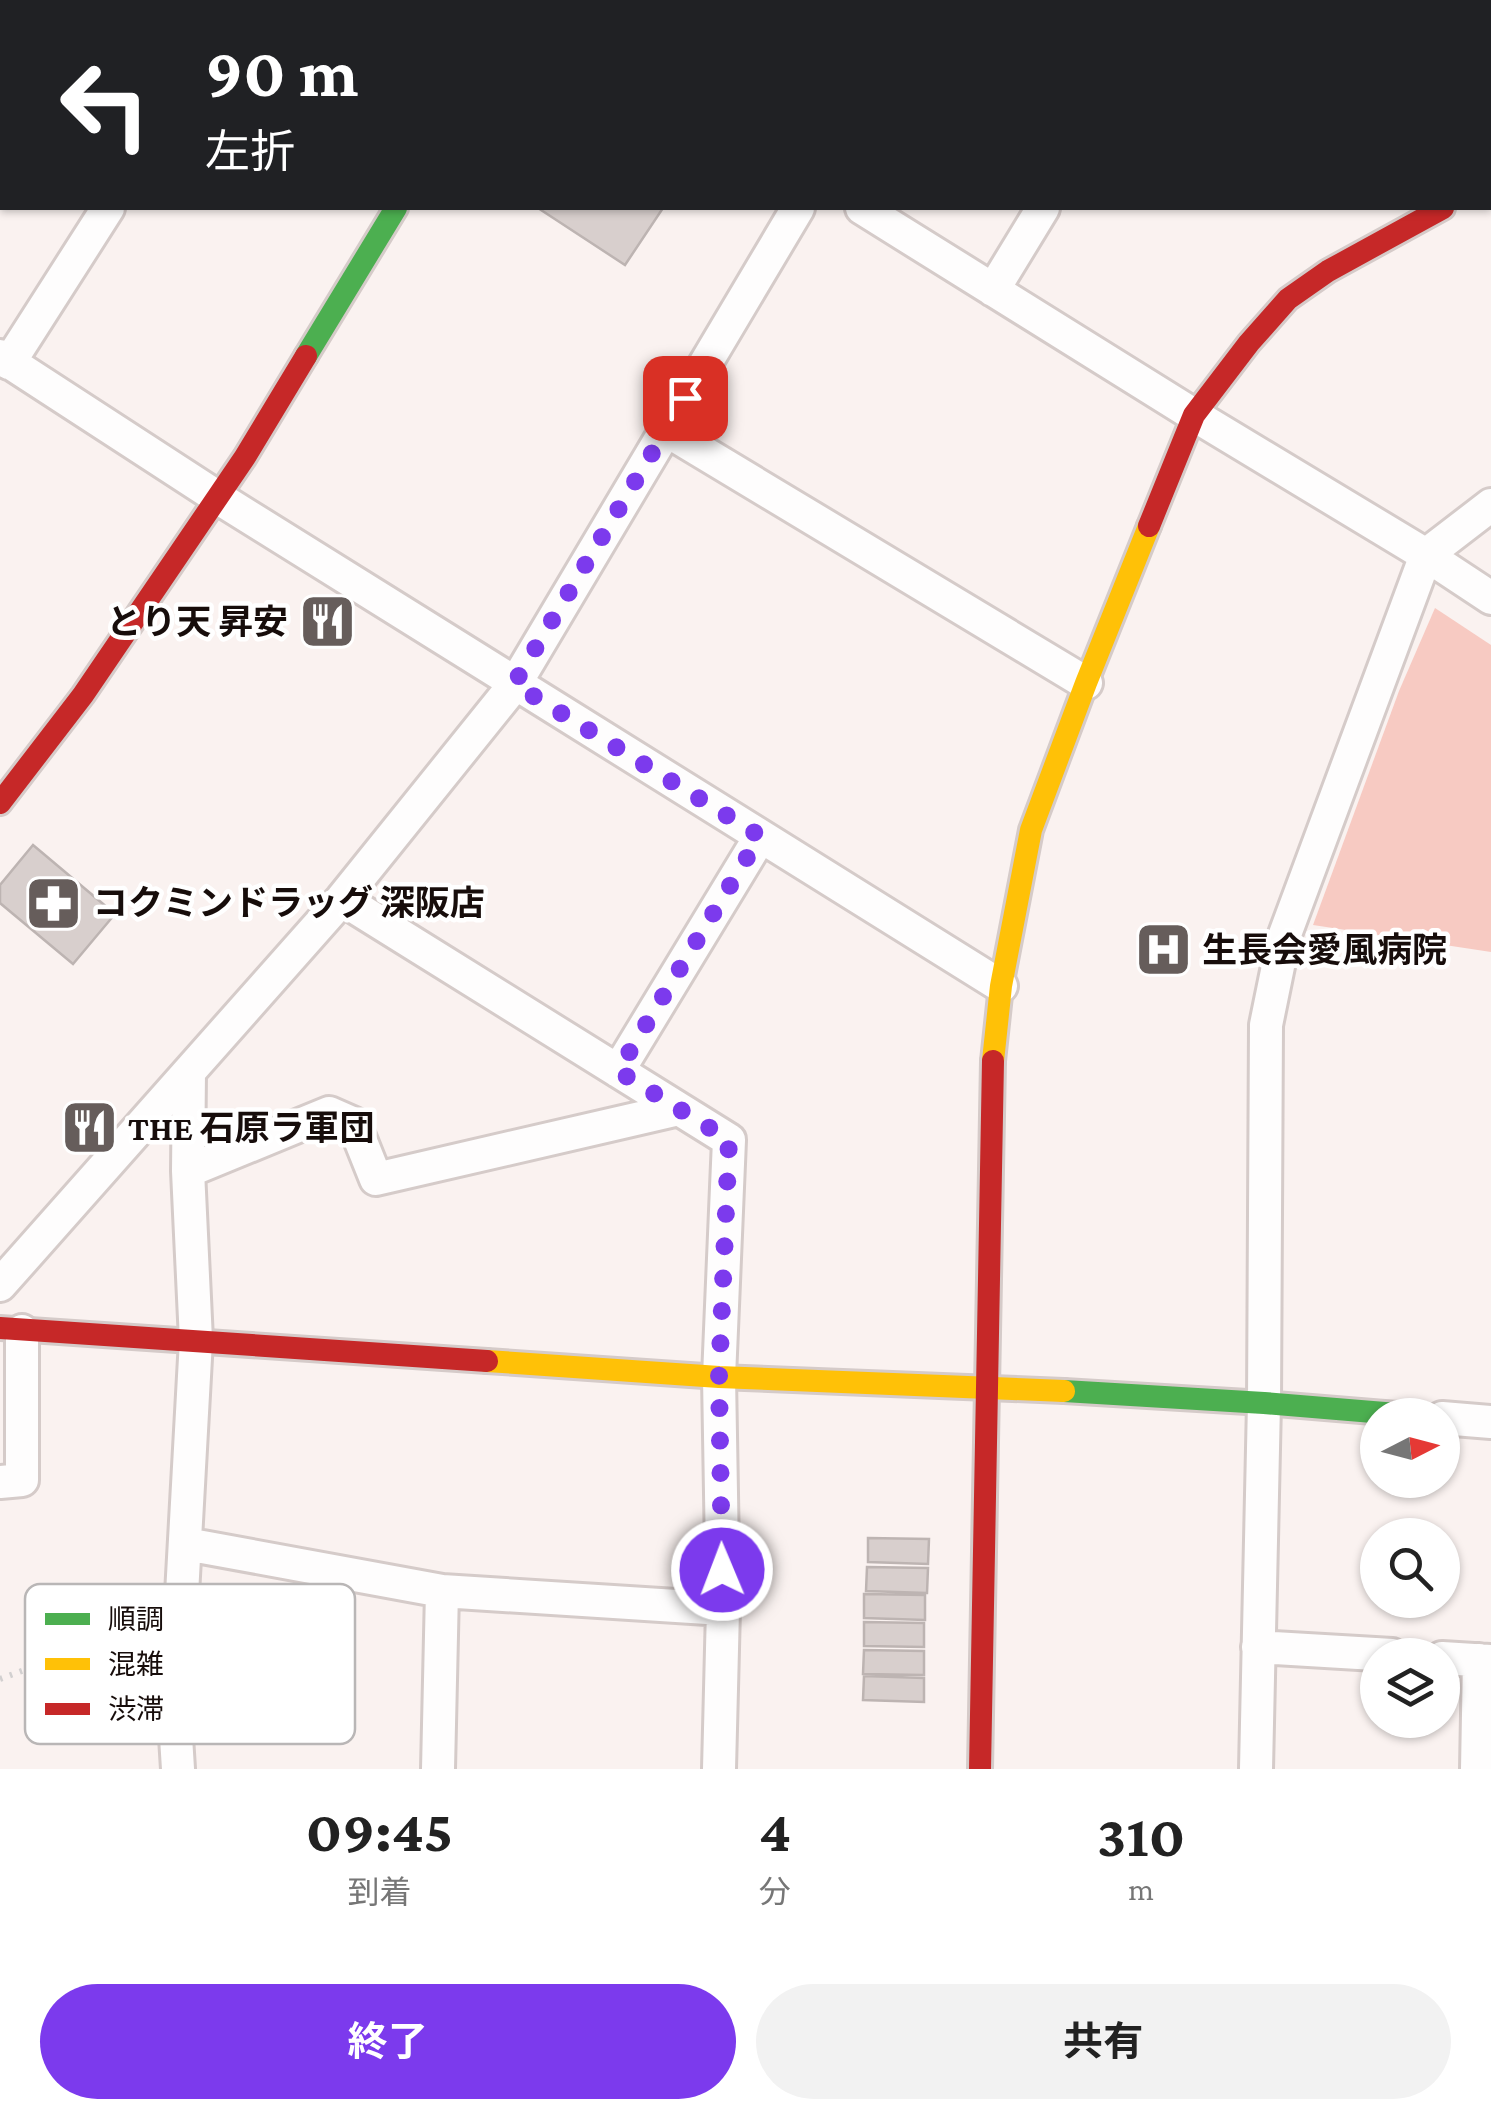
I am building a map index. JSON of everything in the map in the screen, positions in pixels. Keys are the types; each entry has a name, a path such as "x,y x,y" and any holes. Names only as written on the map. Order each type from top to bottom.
{"street":[{"path":"107,210 5,359 514,684 1000,986"},
{"path":"0,802 83,695 244,457 395,210"},
{"path":"0,1285 342,899 514,684 797,210"},
{"path":"865,210 1491,598"},
{"path":"993,290 1042,210"},
{"path":"980,1769 992,1061 1000,986 1032,830 1086,682 1194,416 1249,343 1288,300 1328,271 1434,210"},
{"path":"666,430 1086,682"},
{"path":"1256,1769 1264,1403 1266,1025 1284,937 1426,555 1491,504"},
{"path":"618,1071 760,836"},
{"path":"342,899 729,1140 719,1377 723,1608 719,1769"},
{"path":"184,1584 196,1340 188,1072"},
{"path":"188,1172 329,1114 354,1124 376,1179 680,1109"},
{"path":"0,1482 22,1480 11,1329 719,1377 987,1386 1360,1411"},
{"path":"1460,1419 1491,1422"},
{"path":"186,1544 442,1591 723,1608"},
{"path":"438,1769 442,1591"},
{"path":"1258,1648 1360,1653"},
{"path":"1460,1659 1485,1660 1477,1769"},
{"path":"176,1744 178,1769"}],"path":[{"path":"0,1679 25,1670"}],"shaded area":[{"path":"1435,608 1491,645 1491,952 1313,925 1399,691"}],"building":[{"path":"541,210 662,210 625,265"},
{"path":"33,845 115,914 73,964 0,903 0,885"},
{"path":"868,1538 929,1539 928,1564 868,1562"},
{"path":"867,1567 928,1568 927,1593 866,1591"},
{"path":"864,1594 925,1595 925,1620 864,1618"},
{"path":"864,1622 924,1623 924,1647 864,1646"},
{"path":"864,1650 924,1651 924,1675 863,1674"},
{"path":"864,1676 924,1678 924,1702 863,1700"}],"traffic: fast":[{"path":"306,356 395,210"},
{"path":"1064,1391 1360,1411"}],"traffic: slow":[{"path":"993,1061 1001,986 1031,830 1149,526"},
{"path":"487,1361 719,1377 1064,1391"}],"traffic: jam":[{"path":"1149,526 1194,415 1288,299 1328,271 1439,210"},
{"path":"0,803 83,695 245,457 306,356"},
{"path":"980,1769 993,1061"},
{"path":"0,1328 487,1361"}],"place":[{"name":"とり天 昇安","path":"327,622"},
{"name":"コクミンドラッグ 深阪店","path":"54,903"},
{"name":"生長会愛風病院","path":"1163,950"},
{"name":"THE 石原ラ軍団","path":"89,1128"}],"route":[{"path":"685,398 514,684 760,836 618,1071 729,1140 719,1377 722,1570"}]}
